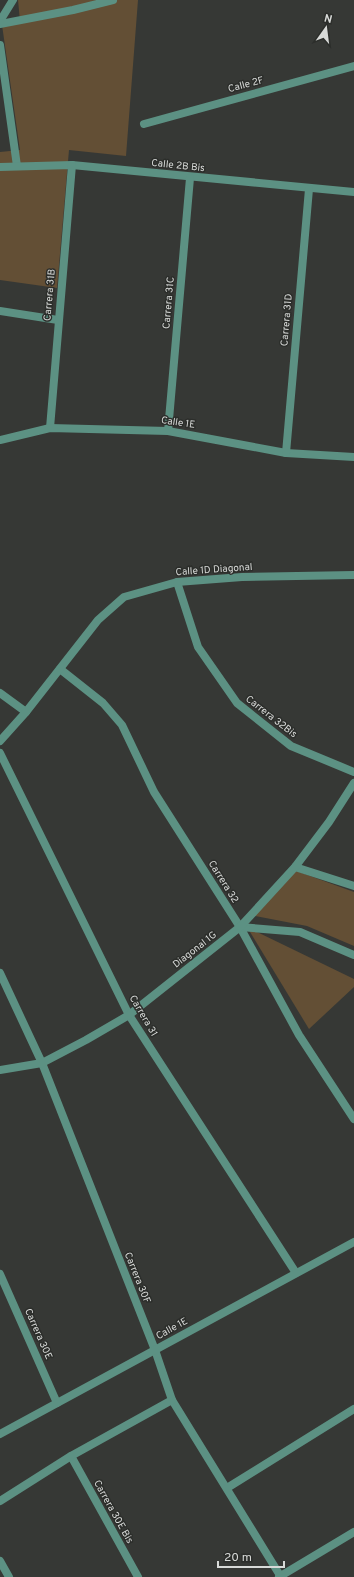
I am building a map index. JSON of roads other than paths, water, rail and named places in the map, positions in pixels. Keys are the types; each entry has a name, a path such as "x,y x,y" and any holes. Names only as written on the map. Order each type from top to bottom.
{"street":[{"path":"0,20 13,0"},
{"path":"0,24 73,10 113,0"},
{"path":"0,45 17,166"},
{"name":"Calle 2F","path":"144,124 354,66"},
{"name":"Calle 2B Bis","path":"0,167 72,165 190,178 354,192"},
{"name":"Carrera 31B","path":"50,428 72,165"},
{"name":"Carrera 31C","path":"168,431 190,178"},
{"name":"Carrera 31D","path":"286,453 309,189"},
{"path":"0,311 58,320"},
{"name":"Calle 1E","path":"0,440 50,428 168,431 286,453 354,457"},
{"name":"Calle 1D Diagonal","path":"0,741 26,712 98,620 124,597 177,582 242,577 354,575"},
{"name":"Carrera 32Bis","path":"177,582 198,647 237,704 291,746 354,772"},
{"name":"Carrera 32","path":"60,669 103,703 122,725 154,792 240,927 299,1036 354,1119"},
{"path":"0,693 26,712"},
{"name":"Carrera 31","path":"0,753 129,1015 296,1273"},
{"name":"Diagonal 1G","path":"0,1070 42,1063 129,1015 240,927 295,867 329,822 354,783"},
{"path":"295,867 354,886"},
{"path":"240,927 300,932 354,955"},
{"name":"Carrera 30F","path":"0,973 42,1063 155,1350 172,1400 280,1577"},
{"name":"Calle 1E","path":"0,1434 354,1242"},
{"name":"Carrera 30E","path":"0,1274 57,1403"},
{"path":"0,1501 71,1456 172,1400"},
{"path":"226,1488 354,1409"},
{"name":"Carrera 30E Bis","path":"71,1456 138,1577"},
{"path":"280,1577 354,1532"},
{"path":"0,1561 9,1577"}]}
